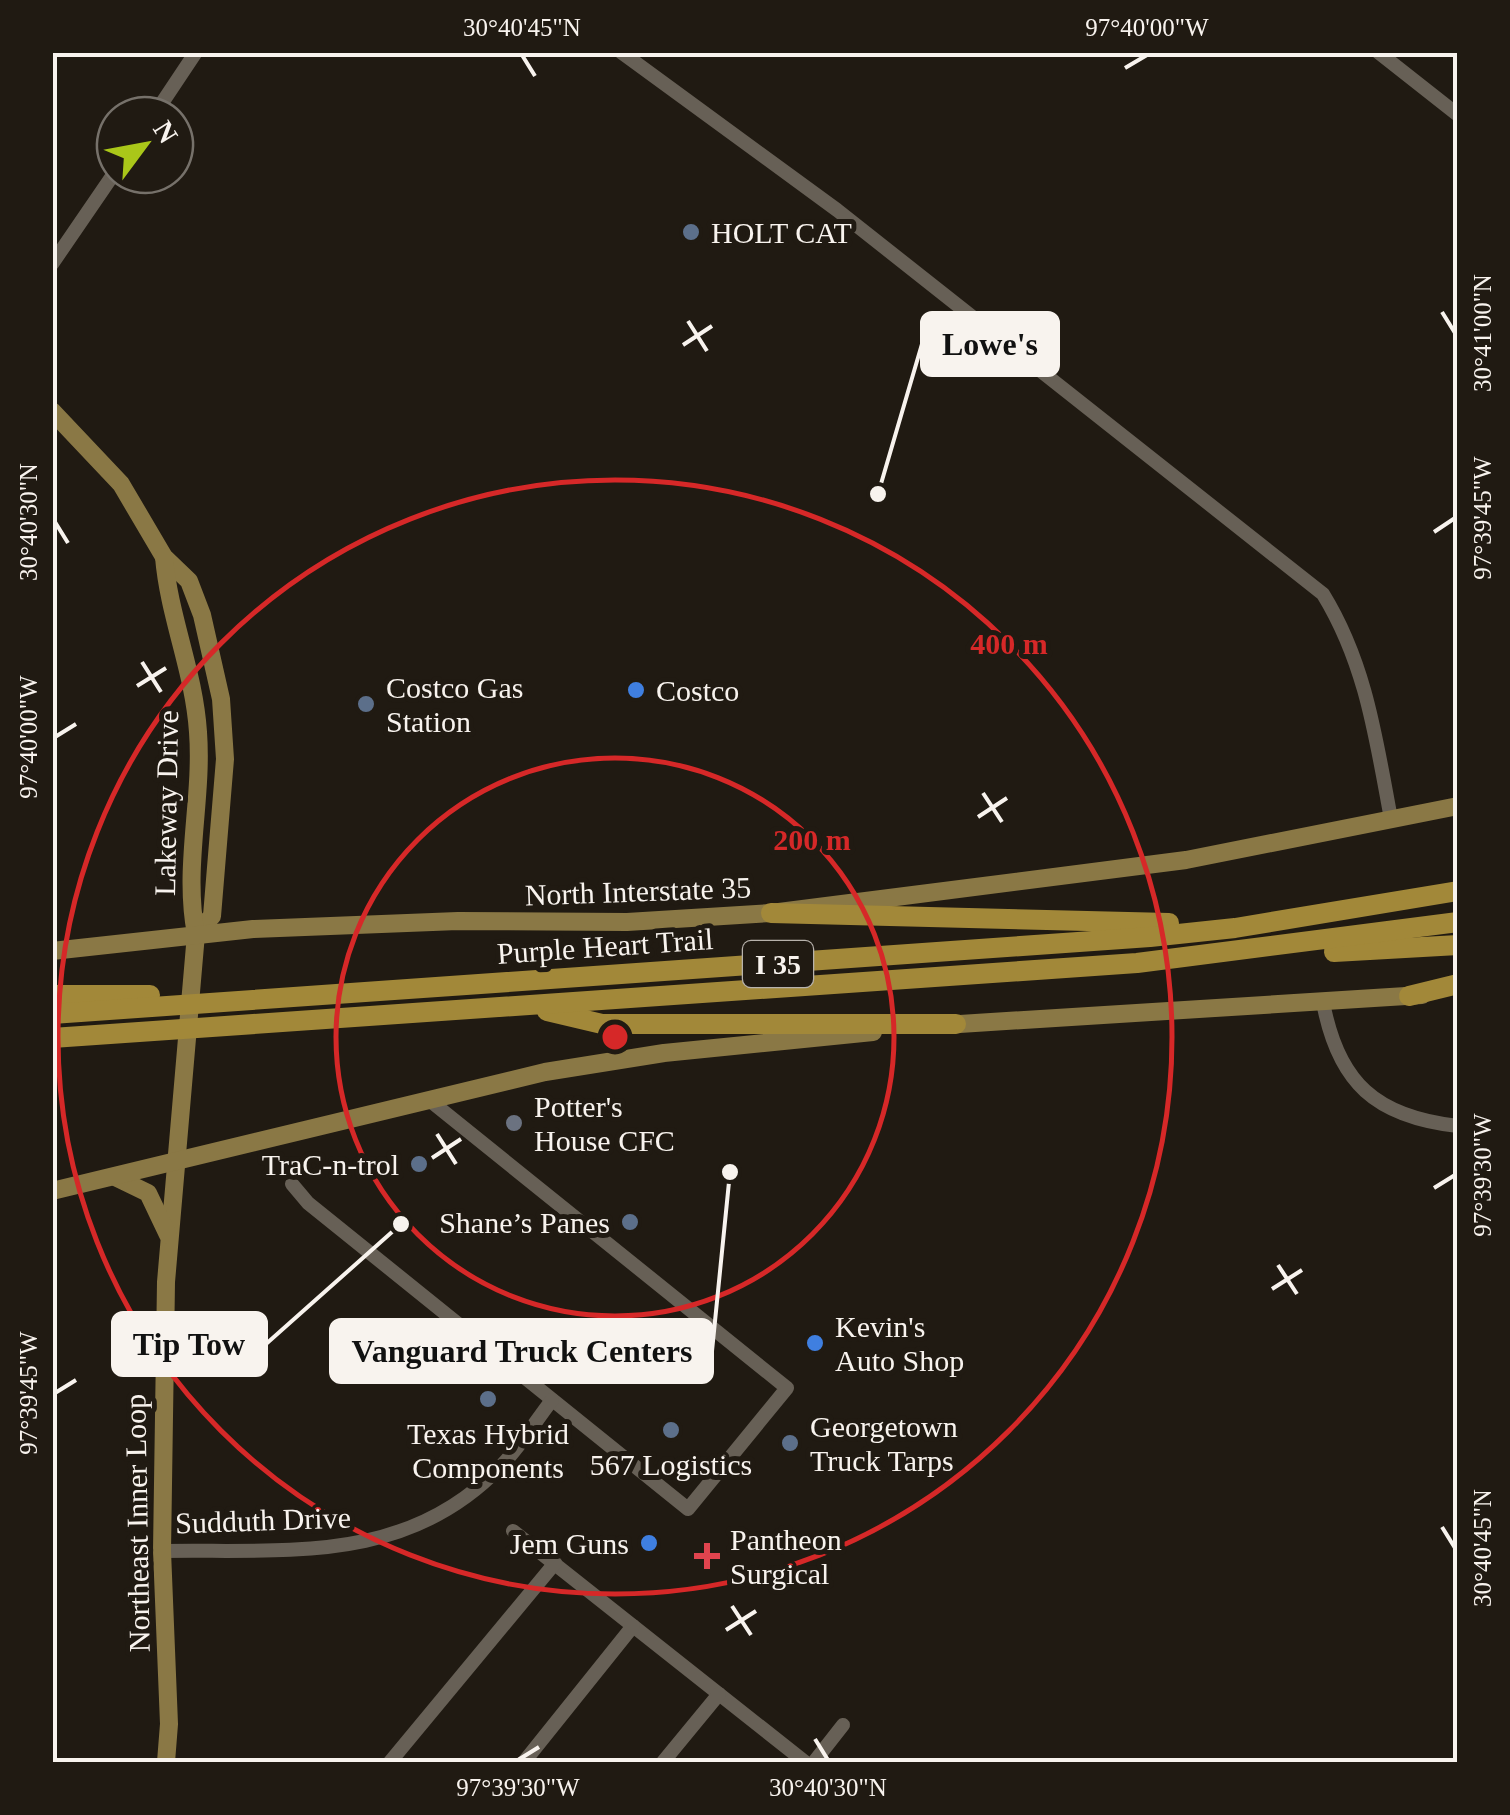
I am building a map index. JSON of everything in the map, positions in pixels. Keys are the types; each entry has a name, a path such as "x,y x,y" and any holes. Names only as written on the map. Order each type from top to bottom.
{"highway":[{"name":"Purple Heart Trail","path":"52,1014 1150,937 1458,891"},
{"path":"771,912 1090,924 1311,914"},
{"name":"Purple Heart Trail","path":"52,1038 531,1007 1232,953 1458,922"},
{"path":"1232,953 1458,945"},
{"path":"1409,996 1458,984"},
{"path":"52,995 244,1001"},
{"path":"531,1007 602,1024 956,1024"}],"main road":[{"name":"Lakeway Drive","path":"52,410 107,466 164,557 189,581 202,614 221,699 224,794 212,916 196,934"},
{"name":"Lakeway Drive","path":"164,557 167,593 189,663 198,725 189,898 196,934 176,1164"},
{"name":"North Interstate 35","path":"52,951 253,928 627,922 771,912 1168,862 1458,806"},
{"path":"214,899 231,920 253,928"},
{"path":"52,1191 545,1072 664,1052 956,1024 1458,993"},
{"name":"Northeast Inner Loop","path":"166,1762 169,1724 162,1552 162,1392 176,1164"},
{"path":"115,1177 148,1193 170,1239"}],"street":[{"path":"167,95 196,52"},
{"path":"621,52 843,215 1323,594 1350,636 1374,725 1391,820"},
{"path":"1378,52 1458,115"},
{"path":"52,264 99,195"},
{"path":"1323,1002 1336,1050 1367,1095 1417,1120 1458,1126"},
{"path":"292,1184 308,1203 688,1509 788,1388 428,1100"},
{"name":"Sudduth Drive","path":"162,1552 320,1549 387,1538 424,1523 469,1495 501,1466 552,1400"},
{"path":"514,1530 805,1762"},
{"path":"390,1762 554,1563"},
{"path":"524,1762 633,1626"},
{"path":"663,1762 719,1694"},
{"path":"814,1762 843,1725"}],"place":[{"name":"HOLT CAT","path":"691,232"},
{"name":"Lowe's","path":"878,494"},
{"name":"Costco","path":"636,690"},
{"name":"Costco Gas Station","path":"366,704"},
{"name":"Potter's House CFC","path":"514,1123"},
{"name":"TraC-n-trol","path":"419,1164"},
{"name":"Vanguard Truck Centers","path":"730,1172"},
{"name":"Shane’s Panes","path":"630,1222"},
{"name":"Tip Tow","path":"401,1224"},
{"name":"Kevin's Auto Shop","path":"815,1343"},
{"name":"Texas Hybrid Components","path":"488,1399"},
{"name":"567 Logistics","path":"671,1430"},
{"name":"Georgetown Truck Tarps","path":"790,1443"},
{"name":"Jem Guns","path":"649,1543"},
{"name":"Pantheon Surgical","path":"707,1556"}]}
